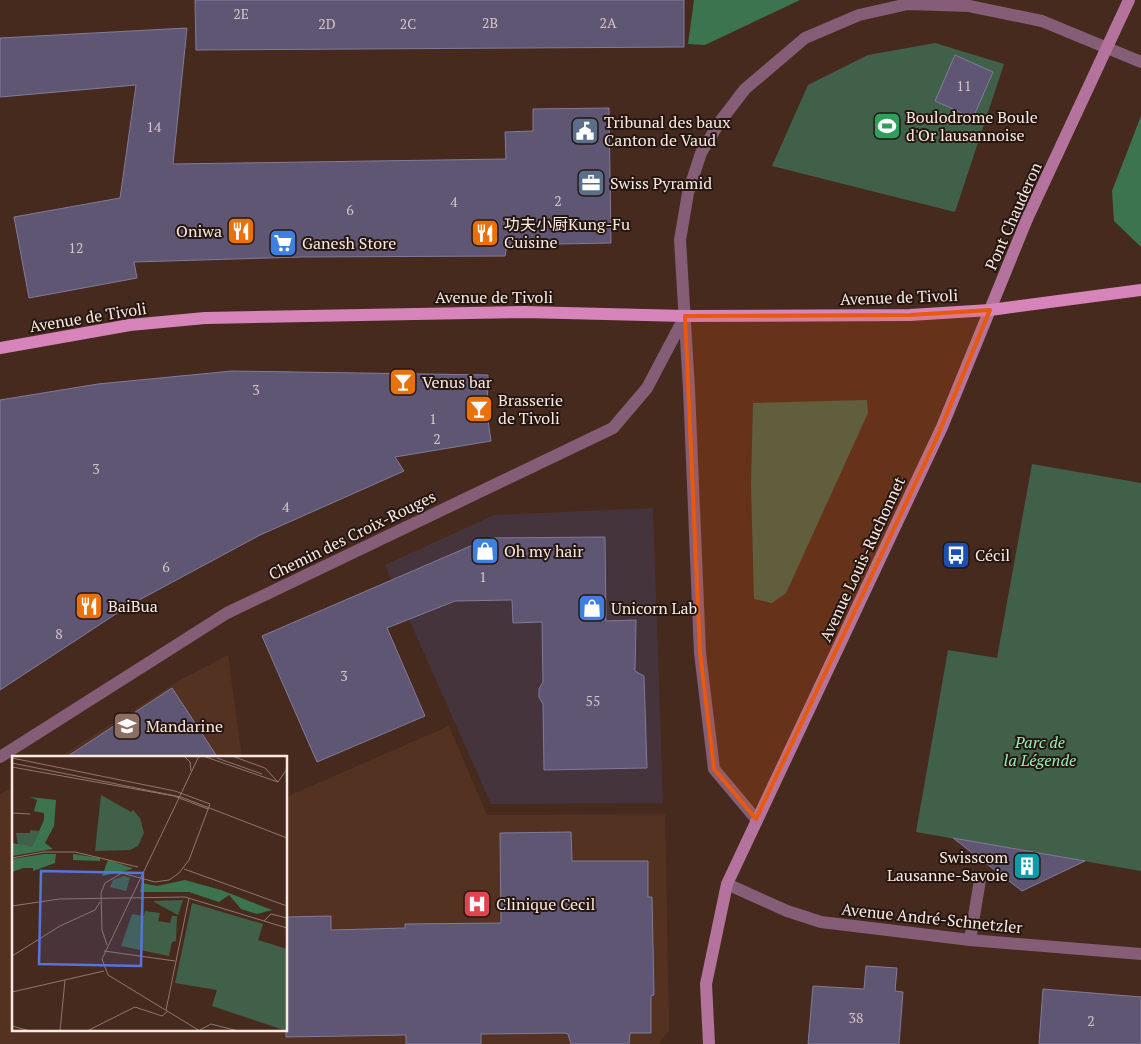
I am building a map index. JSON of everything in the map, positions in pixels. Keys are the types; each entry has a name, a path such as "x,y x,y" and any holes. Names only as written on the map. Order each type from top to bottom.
{"main road":[{"name":"Pont Chauderon","path":"990,310 1027,219 1129,0"},
{"name":"Avenue de Tivoli","path":"0,348 130,325 205,318 525,312 685,316 910,315 990,310 1141,290"},
{"name":"Avenue Louis-Ruchonnet","path":"709,1044 706,984 727,884 936,440 990,310"}],"street":[{"path":"756,819 714,769 700,653 680,240 688,193 701,153 719,123 745,89 805,38 859,15 908,4 942,3 1006,12 1042,21 1141,62"},
{"name":"Chemin des Croix-Rouges","path":"0,757 227,613 613,428 647,388 685,316"},
{"path":"970,940 980,880"},
{"name":"Avenue André-Schnetzler","path":"727,884 787,911 821,922 970,940 1141,954"}],"highlighted area":[{"path":"990,310 936,440 756,819 714,769 700,653 685,316 910,315"}],"shaded area":[{"path":"653,508 663,803 491,804 385,565 494,515"},
{"path":"228,655 242,756 61,756 182,679"},
{"name":"Clinique Cecil","path":"449,726 487,815 665,814 669,1030 659,1044 0,1044 0,794 12,787 12,1032 288,1032 288,796"}],"green space":[{"path":"694,0 800,0 705,45 688,44"},
{"name":"Boulodrome Boule d'Or lausannoise","path":"935,43 1004,64 955,212 772,166 808,85 868,55"},
{"path":"1141,116 1141,247 1114,221 1112,191"},
{"path":"867,400 868,413 786,593 772,603 754,599 751,485 753,403"},
{"name":"Parc de la Légende","path":"1032,464 1141,483 1141,871 916,832 948,650 997,658"}],"building":[{"path":"195,0 684,0 684,47 196,50"},
{"path":"187,28 173,164 506,159 505,132 533,131 533,109 609,108 611,243 507,245 505,256 301,257 134,262 137,278 29,298 14,217 120,198 136,85 0,97 0,38"},
{"path":"955,55 993,72 973,118 935,101"},
{"path":"232,371 488,375 487,413 491,441 395,457 404,471 260,535 128,606 0,690 0,400 98,384"},
{"path":"605,537 606,621 636,620 635,671 644,676 647,768 544,770 543,704 539,697 539,689 543,682 542,622 513,623 512,600 455,601 387,628 425,716 317,762 262,636 489,538"},
{"path":"172,688 217,756 68,756"},
{"path":"571,832 572,861 648,861 648,897 652,897 654,995 651,996 651,1033 630,1033 629,1044 571,1044 568,1034 565,1033 481,1034 481,1044 406,1044 406,1035 286,1037 286,1032 288,1032 288,917 331,916 331,930 405,928 405,924 501,923 500,833"},
{"path":"953,838 1085,861 1022,891"},
{"path":"866,966 897,968 895,991 903,992 899,1044 808,1044 813,986 864,989"},
{"path":"1043,989 1141,997 1141,1044 1039,1044"}],"place":[{"name":"Boulodrome Boule d'Or lausannoise","path":"887,126"},
{"name":"Tribunal des baux Canton de Vaud","path":"585,131"},
{"name":"Swiss Pyramid","path":"591,183"},
{"name":"Oniwa","path":"241,231"},
{"name":"功夫小厨Kung-Fu Cuisine","path":"485,233"},
{"name":"Ganesh Store","path":"283,243"},
{"name":"Venus bar","path":"403,382"},
{"name":"Brasserie de Tivoli","path":"479,409"},
{"name":"Oh my hair","path":"485,551"},
{"name":"Cécil","path":"956,555"},
{"name":"BaiBua","path":"89,606"},
{"name":"Unicorn Lab","path":"592,608"},
{"name":"Mandarine","path":"127,726"},
{"name":"Swisscom Lausanne-Savoie","path":"1027,866"},
{"name":"Clinique Cecil","path":"477,904"}]}
